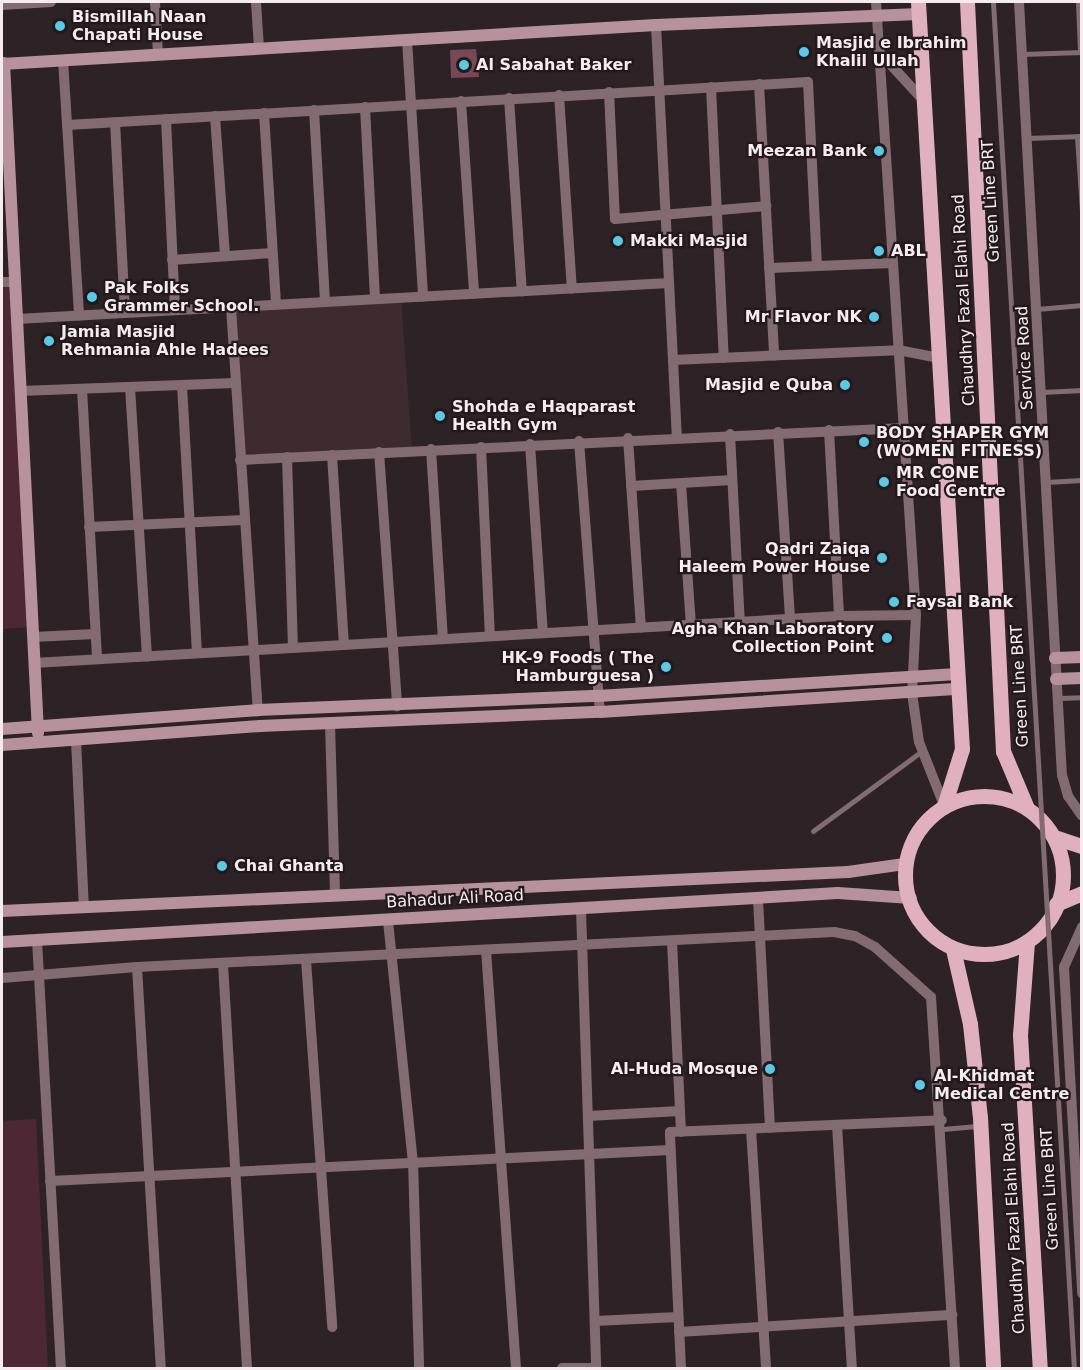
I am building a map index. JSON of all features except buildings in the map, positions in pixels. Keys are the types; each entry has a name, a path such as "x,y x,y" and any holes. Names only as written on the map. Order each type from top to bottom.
{"main road":[{"name":"Chaudhry Fazal Elahi Road","path":"967,2 1004,751 1027,808"},
{"name":"Chaudhry Fazal Elahi Road","path":"918,8 962,749 944,806"},
{"path":"1057,838 1063,887 1044,927 1027,942 991,955 953,949 921,925 911,898 904,887 904,864 920,828 944,806 986,795 1027,808 1057,838 1082,846"},
{"path":"1056,904 1082,893"},
{"name":"Chaudhry Fazal Elahi Road","path":"1027,942 1020,1035 1040,1368"},
{"name":"Chaudhry Fazal Elahi Road","path":"953,949 970,1024 980,1126 993,1368"}],"street":[{"path":"5,3 51,2"},
{"path":"155,2 158,54"},
{"path":"256,2 259,48"},
{"path":"876,2 916,615 916,675 912,693 922,751 944,806"},
{"name":"Service Road","path":"1019,2 1062,775 1068,796 1082,816"},
{"path":"38,743 15,282 7,226 3,64 656,25 877,16 918,8"},
{"path":"656,25 676,436"},
{"path":"406,40 423,297"},
{"path":"880,53 924,101"},
{"path":"63,60 79,315"},
{"path":"67,124 808,82 817,266"},
{"path":"759,84 774,356"},
{"path":"711,87 724,358"},
{"path":"609,92 615,219 717,213 766,206"},
{"path":"559,95 572,289"},
{"path":"509,98 522,291"},
{"path":"461,101 474,294"},
{"path":"365,107 375,299"},
{"path":"314,110 325,302"},
{"path":"264,113 276,305"},
{"path":"215,116 225,256"},
{"path":"166,119 175,310"},
{"path":"115,122 125,313"},
{"path":"172,260 272,253"},
{"path":"769,268 892,263"},
{"path":"2,282 15,282"},
{"path":"17,319 669,284"},
{"path":"231,307 251,650 258,710"},
{"path":"673,360 898,350 939,358"},
{"path":"20,391 235,383"},
{"path":"182,385 196,653"},
{"path":"130,387 147,656"},
{"path":"82,389 97,659"},
{"path":"240,460 628,438 904,428"},
{"path":"829,430 839,616"},
{"path":"778,432 790,619"},
{"path":"730,434 740,622"},
{"path":"628,438 641,628"},
{"path":"579,441 600,712"},
{"path":"530,444 543,633"},
{"path":"481,447 490,636"},
{"path":"431,449 443,639"},
{"path":"379,452 397,706"},
{"path":"332,455 344,645"},
{"path":"287,457 293,648"},
{"path":"631,486 732,480"},
{"path":"681,483 691,625"},
{"path":"89,527 243,520"},
{"path":"34,663 839,616 916,615"},
{"path":"33,637 95,634"},
{"path":"1055,658 1082,657"},
{"path":"2,729 258,710 598,696 957,674"},
{"path":"1056,679 1082,678"},
{"path":"2,745 330,724 600,712 958,689"},
{"path":"330,724 334,896"},
{"path":"76,740 84,907"},
{"name":"Bahadur Ali Road","path":"2,911 848,872 904,864"},
{"name":"Bahadur Ali Road","path":"2,942 581,910 838,893 911,898"},
{"path":"758,899 770,1128"},
{"path":"561,1368 596,1368 580,945 581,910"},
{"path":"388,921 413,1161 419,1368"},
{"path":"1082,927 1064,967 1082,1294"},
{"path":"2,978 137,967 834,932 855,936 875,947 931,997 942,1125 955,1368"},
{"path":"37,940 61,1368"},
{"path":"672,941 681,1132"},
{"path":"486,950 499,1157 516,1368"},
{"path":"306,960 318,1166 332,1327"},
{"path":"223,964 247,1368"},
{"path":"137,967 161,1368"},
{"path":"588,1116 680,1111"},
{"path":"681,1368 670,1132 837,1125 942,1125"},
{"path":"837,1125 852,1368"},
{"path":"751,1129 766,1368"},
{"path":"50,1181 413,1161 670,1150"},
{"path":"679,1332 952,1315"},
{"path":"595,1321 678,1317"}],"lane":[{"name":"Green Line BRT","path":"993,2 1074,1368"},
{"path":"1022,54 1081,52 1078,2"},
{"path":"1027,138 1079,136 1082,211"},
{"path":"1037,309 1082,305"},
{"path":"1042,392 1082,390"},
{"path":"1046,482 1082,480"},
{"path":"1058,698 1082,697"},
{"path":"813,831 922,751"},
{"path":"942,1125 980,1126"}],"shaded area":[{"path":"2,282 15,282 32,627 2,629"},
{"path":"401,298 412,450 240,460 231,307"},
{"path":"36,1119 48,1368 2,1368 2,1121"}],"place":[{"name":"Bismillah Naan Chapati House","path":"60,26"},
{"name":"Masjid e Ibrahim Khalil Ullah","path":"804,52"},
{"name":"Al Sabahat Baker","path":"464,65"},
{"name":"Meezan Bank","path":"879,151"},
{"name":"Makki Masjid","path":"618,241"},
{"name":"ABL","path":"879,251"},
{"name":"Pak Folks Grammer School.","path":"92,297"},
{"name":"Mr Flavor NK","path":"874,317"},
{"name":"Jamia Masjid Rehmania Ahle Hadees","path":"49,341"},
{"name":"Masjid e Quba","path":"845,385"},
{"name":"Shohda e Haqparast Health Gym","path":"440,416"},
{"name":"BODY SHAPER GYM (WOMEN FITNESS)","path":"864,442"},
{"name":"MR CONE Food Centre","path":"884,482"},
{"name":"Qadri Zaiqa Haleem Power House","path":"882,558"},
{"name":"Faysal Bank","path":"894,602"},
{"name":"Agha Khan Laboratory Collection Point","path":"887,638"},
{"name":"HK-9 Foods ( The Hamburguesa )","path":"666,667"},
{"name":"Chai Ghanta","path":"222,866"},
{"name":"Al-Huda Mosque","path":"770,1069"},
{"name":"Al-Khidmat Medical Centre","path":"920,1085"}]}
